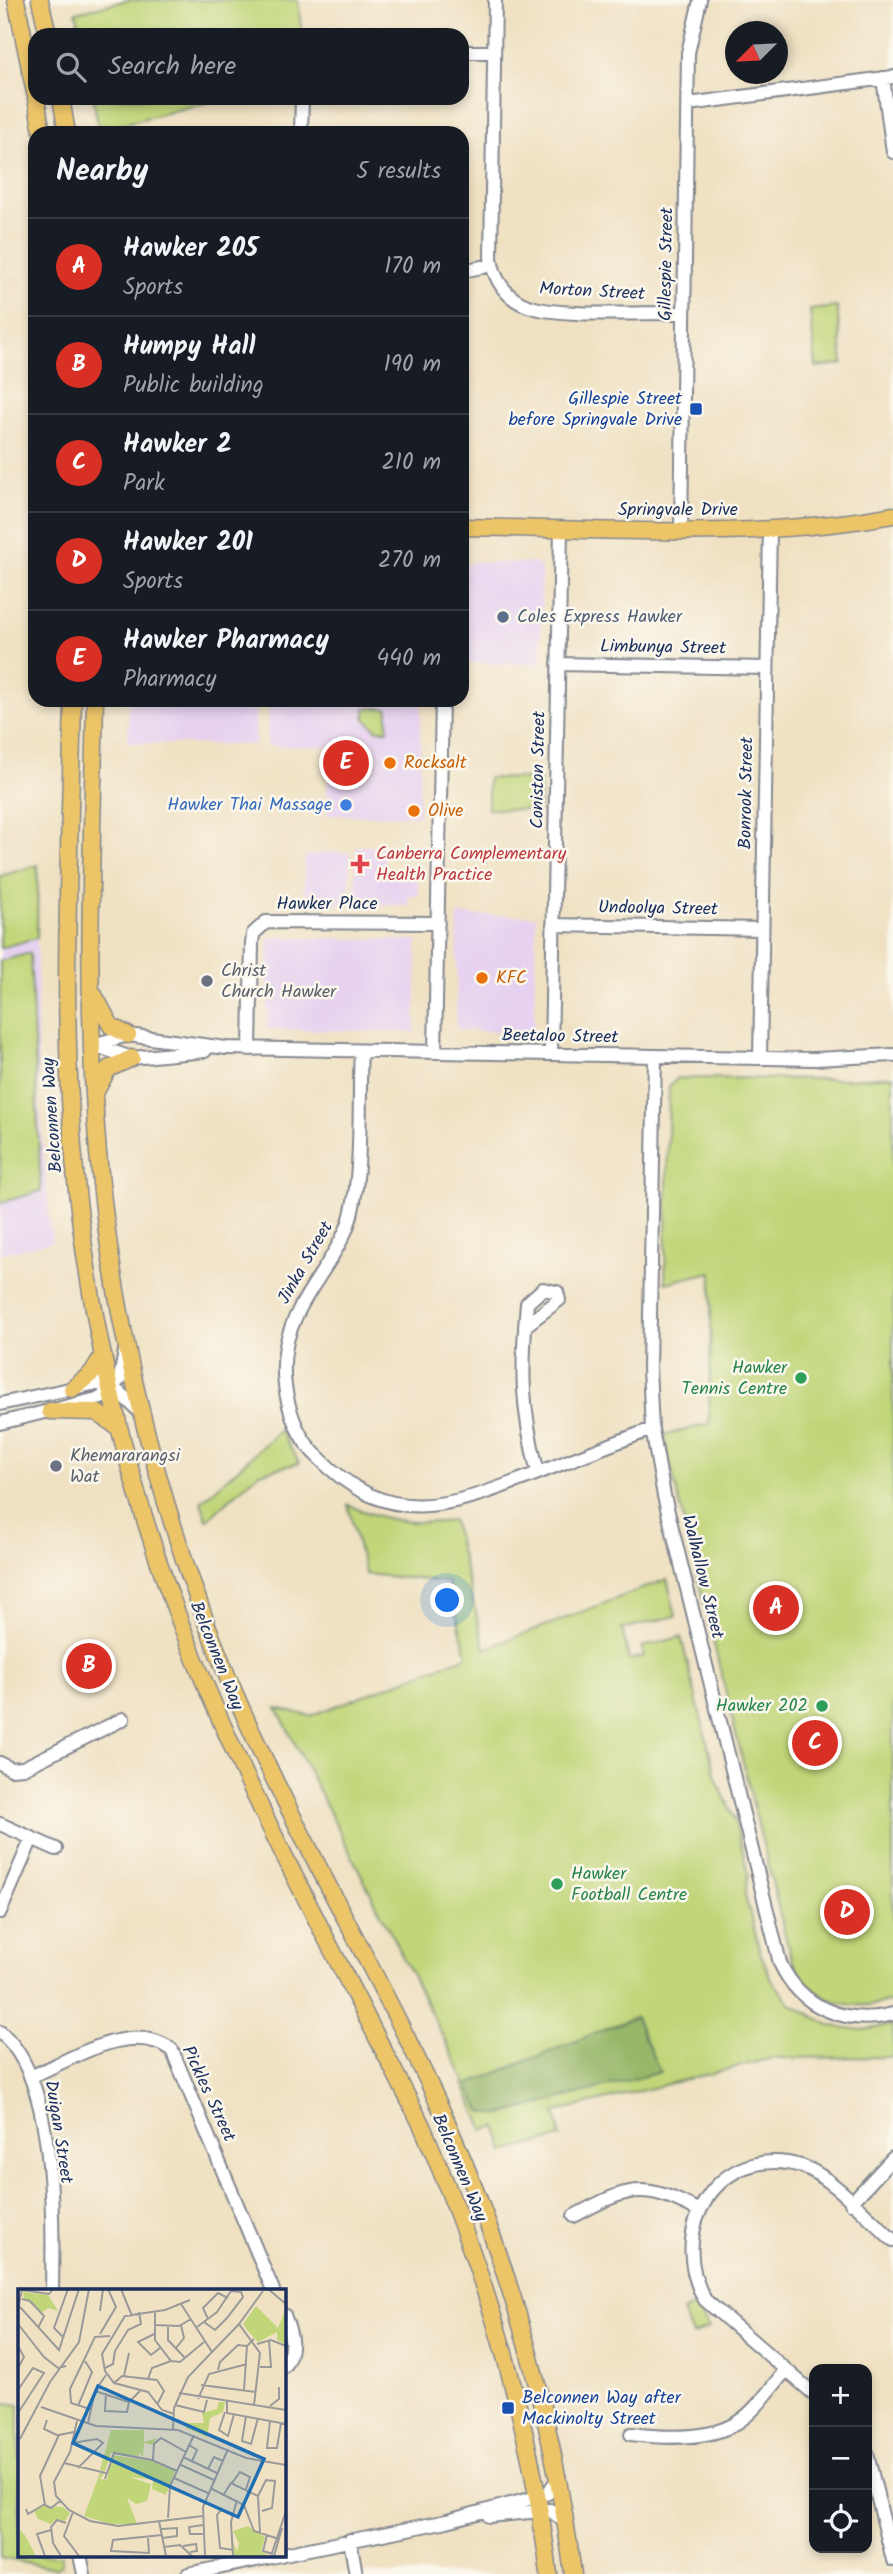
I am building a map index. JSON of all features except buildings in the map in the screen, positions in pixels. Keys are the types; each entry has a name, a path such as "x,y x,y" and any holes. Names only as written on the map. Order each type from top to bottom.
{"main road":[{"path":"16,0 28,59"},
{"path":"40,0 46,28"},
{"path":"37,105 41,126"},
{"path":"62,105 66,126"},
{"name":"Springvale Drive","path":"469,527 681,531 770,529 893,515"},
{"name":"Belconnen Way","path":"73,707 67,1004 69,1089 80,1218 103,1355 119,1428 152,1540 195,1659 245,1772 422,2126 491,2300 519,2406 538,2503 548,2574"},
{"name":"Belconnen Way","path":"95,707 92,990 94,1094 105,1214 126,1340 142,1415 170,1517 204,1618 267,1761 444,2116 482,2206 516,2302 536,2371 559,2477 573,2574"},
{"path":"92,990 111,1026 128,1035"},
{"path":"67,1004 77,1032 93,1045 80,1055 69,1089"},
{"path":"94,1094 108,1069 132,1058"},
{"path":"72,1389 93,1373 103,1355"},
{"path":"50,1411 96,1412 119,1428"},
{"path":"245,1772 267,1761"},
{"path":"422,2126 444,2116"}],"street":[{"path":"469,270 492,265 495,0"},
{"name":"Gillespie Street","path":"681,531 689,49 700,0"},
{"path":"469,52 494,52"},
{"path":"688,104 888,78 893,152"},
{"path":"301,126 302,105"},
{"name":"Morton Street","path":"492,265 497,280 507,293 529,307 548,310 684,313"},
{"name":"Coniston Street","path":"551,1054 561,528"},
{"name":"Bonrook Street","path":"760,1058 770,529"},
{"name":"Limbunya Street","path":"558,664 767,668"},
{"path":"435,1052 442,707"},
{"name":"Hawker Place","path":"250,1049 251,944 253,934 266,922 438,923"},
{"name":"Undoolya Street","path":"554,925 762,929"},
{"name":"Beetaloo Street","path":"93,1045 128,1035 250,1049 760,1058 893,1055"},
{"name":"Beetaloo Street","path":"93,1045 132,1058 226,1048"},
{"name":"Jinka Street","path":"361,1051 352,1212 331,1260 303,1299 286,1348 285,1385 300,1435 311,1451 349,1486 394,1504 434,1506 460,1501 652,1429"},
{"name":"Walhallow Street","path":"655,1056 649,1368 652,1429 667,1509 780,1963 801,1995 828,2011 860,2018 893,2014"},
{"path":"525,1326 521,1364 523,1404 538,1473"},
{"path":"0,1423 101,1398 111,1389 124,1367 126,1340"},
{"path":"0,1404 97,1383 130,1399 142,1415"},
{"path":"0,1763 11,1769 23,1768 123,1719"},
{"path":"0,1824 56,1849"},
{"path":"0,1912 32,1838"},
{"name":"Duigan Street","path":"0,2032 13,2044 32,2076 40,2106 51,2199 52,2289"},
{"name":"Pickles Street","path":"32,2076 130,2037 154,2038 172,2050 273,2289"},
{"path":"851,2203 893,2158"},
{"path":"809,2389 705,2300 695,2283 689,2252 698,2210 717,2187 734,2175 763,2164 783,2163 818,2174 893,2241"},
{"path":"574,2216 609,2197 627,2191 651,2190 698,2210"},
{"path":"285,2318 292,2339 291,2351 285,2364"},
{"path":"631,2434 679,2436 713,2431 736,2424 754,2408 786,2370"},
{"path":"872,2474 893,2560"},
{"path":"285,2553 538,2503 559,2477"},
{"path":"538,2503 565,2522"},
{"path":"350,2540 356,2574"},
{"path":"80,2556 84,2574"},
{"path":"188,2574 273,2556"}],"shaded area":[{"name":"Coles Express Hawker","path":"469,563 535,563 541,567 541,664 469,663"},
{"path":"128,707 256,707 255,745 128,743"},
{"path":"268,707 421,707 419,816 327,815 328,747 267,746"},
{"path":"356,846 381,846 384,850 384,875 418,875 418,896 409,896 409,905 355,904"},
{"path":"327,852 350,853 349,904 313,903 304,893 304,857"},
{"path":"458,915 536,916 534,1025 530,1033 459,1030 456,1024"},
{"path":"269,937 417,940 415,1032 267,1029"},
{"path":"37,938 38,1093 52,1242 0,1254 0,948"}],"green space":[{"path":"128,0 298,0 301,28 79,28 76,12"},
{"path":"94,105 197,105 115,126 98,126"},
{"path":"837,307 843,364 816,367 810,310"},
{"path":"365,708 388,708 388,730 377,730 365,718"},
{"path":"488,778 541,779 540,810 488,809"},
{"path":"38,865 37,938 0,948 0,876"},
{"path":"30,953 41,1191 0,1203 0,961"},
{"path":"893,1076 893,2001 859,2005 843,2004 817,1992 806,1982 789,1951 667,1452 665,1435 709,1424 712,1272 665,1283 669,1086 678,1078 849,1079"},
{"path":"280,1430 299,1463 259,1473 207,1520 201,1502"},
{"path":"348,1505 374,1515 399,1520 453,1521 485,1649 667,1579 676,1616 622,1629 629,1660 644,1656 642,1647 681,1637 716,1778 735,1820 748,1873 745,1895 760,1952 771,1979 791,2004 831,2026 862,2030 893,2025 893,2057 773,2058 555,2112 561,2137 504,2152 497,2127 484,2130 463,2084 466,2082 277,1708 310,1716 467,1656 448,1582 365,1574"},
{"path":"635,2017 660,2072 499,2115 481,2111 467,2085"},
{"path":"696,2305 709,2328 693,2335 682,2312"},
{"path":"0,2402 18,2405 18,2556 62,2556 61,2565 55,2569 0,2558"}],"place":[{"name":"Gillespie Street before Springvale Drive","path":"696,409"},
{"name":"Coles Express Hawker","path":"503,617"},
{"name":"Hawker Pharmacy","path":"346,763"},
{"name":"Rocksalt","path":"390,763"},
{"name":"Hawker Thai Massage","path":"346,805"},
{"name":"Olive","path":"414,811"},
{"name":"Canberra Complementary Health Practice","path":"360,864"},
{"name":"KFC","path":"482,978"},
{"name":"Christ Church Hawker","path":"207,981"},
{"name":"Hawker Tennis Centre","path":"801,1378"},
{"name":"Khemararangsi Wat","path":"56,1466"},
{"name":"Hawker 205","path":"776,1608"},
{"name":"Humpy Hall","path":"89,1666"},
{"name":"Hawker 202","path":"822,1706"},
{"name":"Hawker 2","path":"815,1743"},
{"name":"Hawker Football Centre","path":"557,1884"},
{"name":"Hawker 201","path":"847,1912"},
{"name":"Belconnen Way after Mackinolty Street","path":"508,2408"}]}
